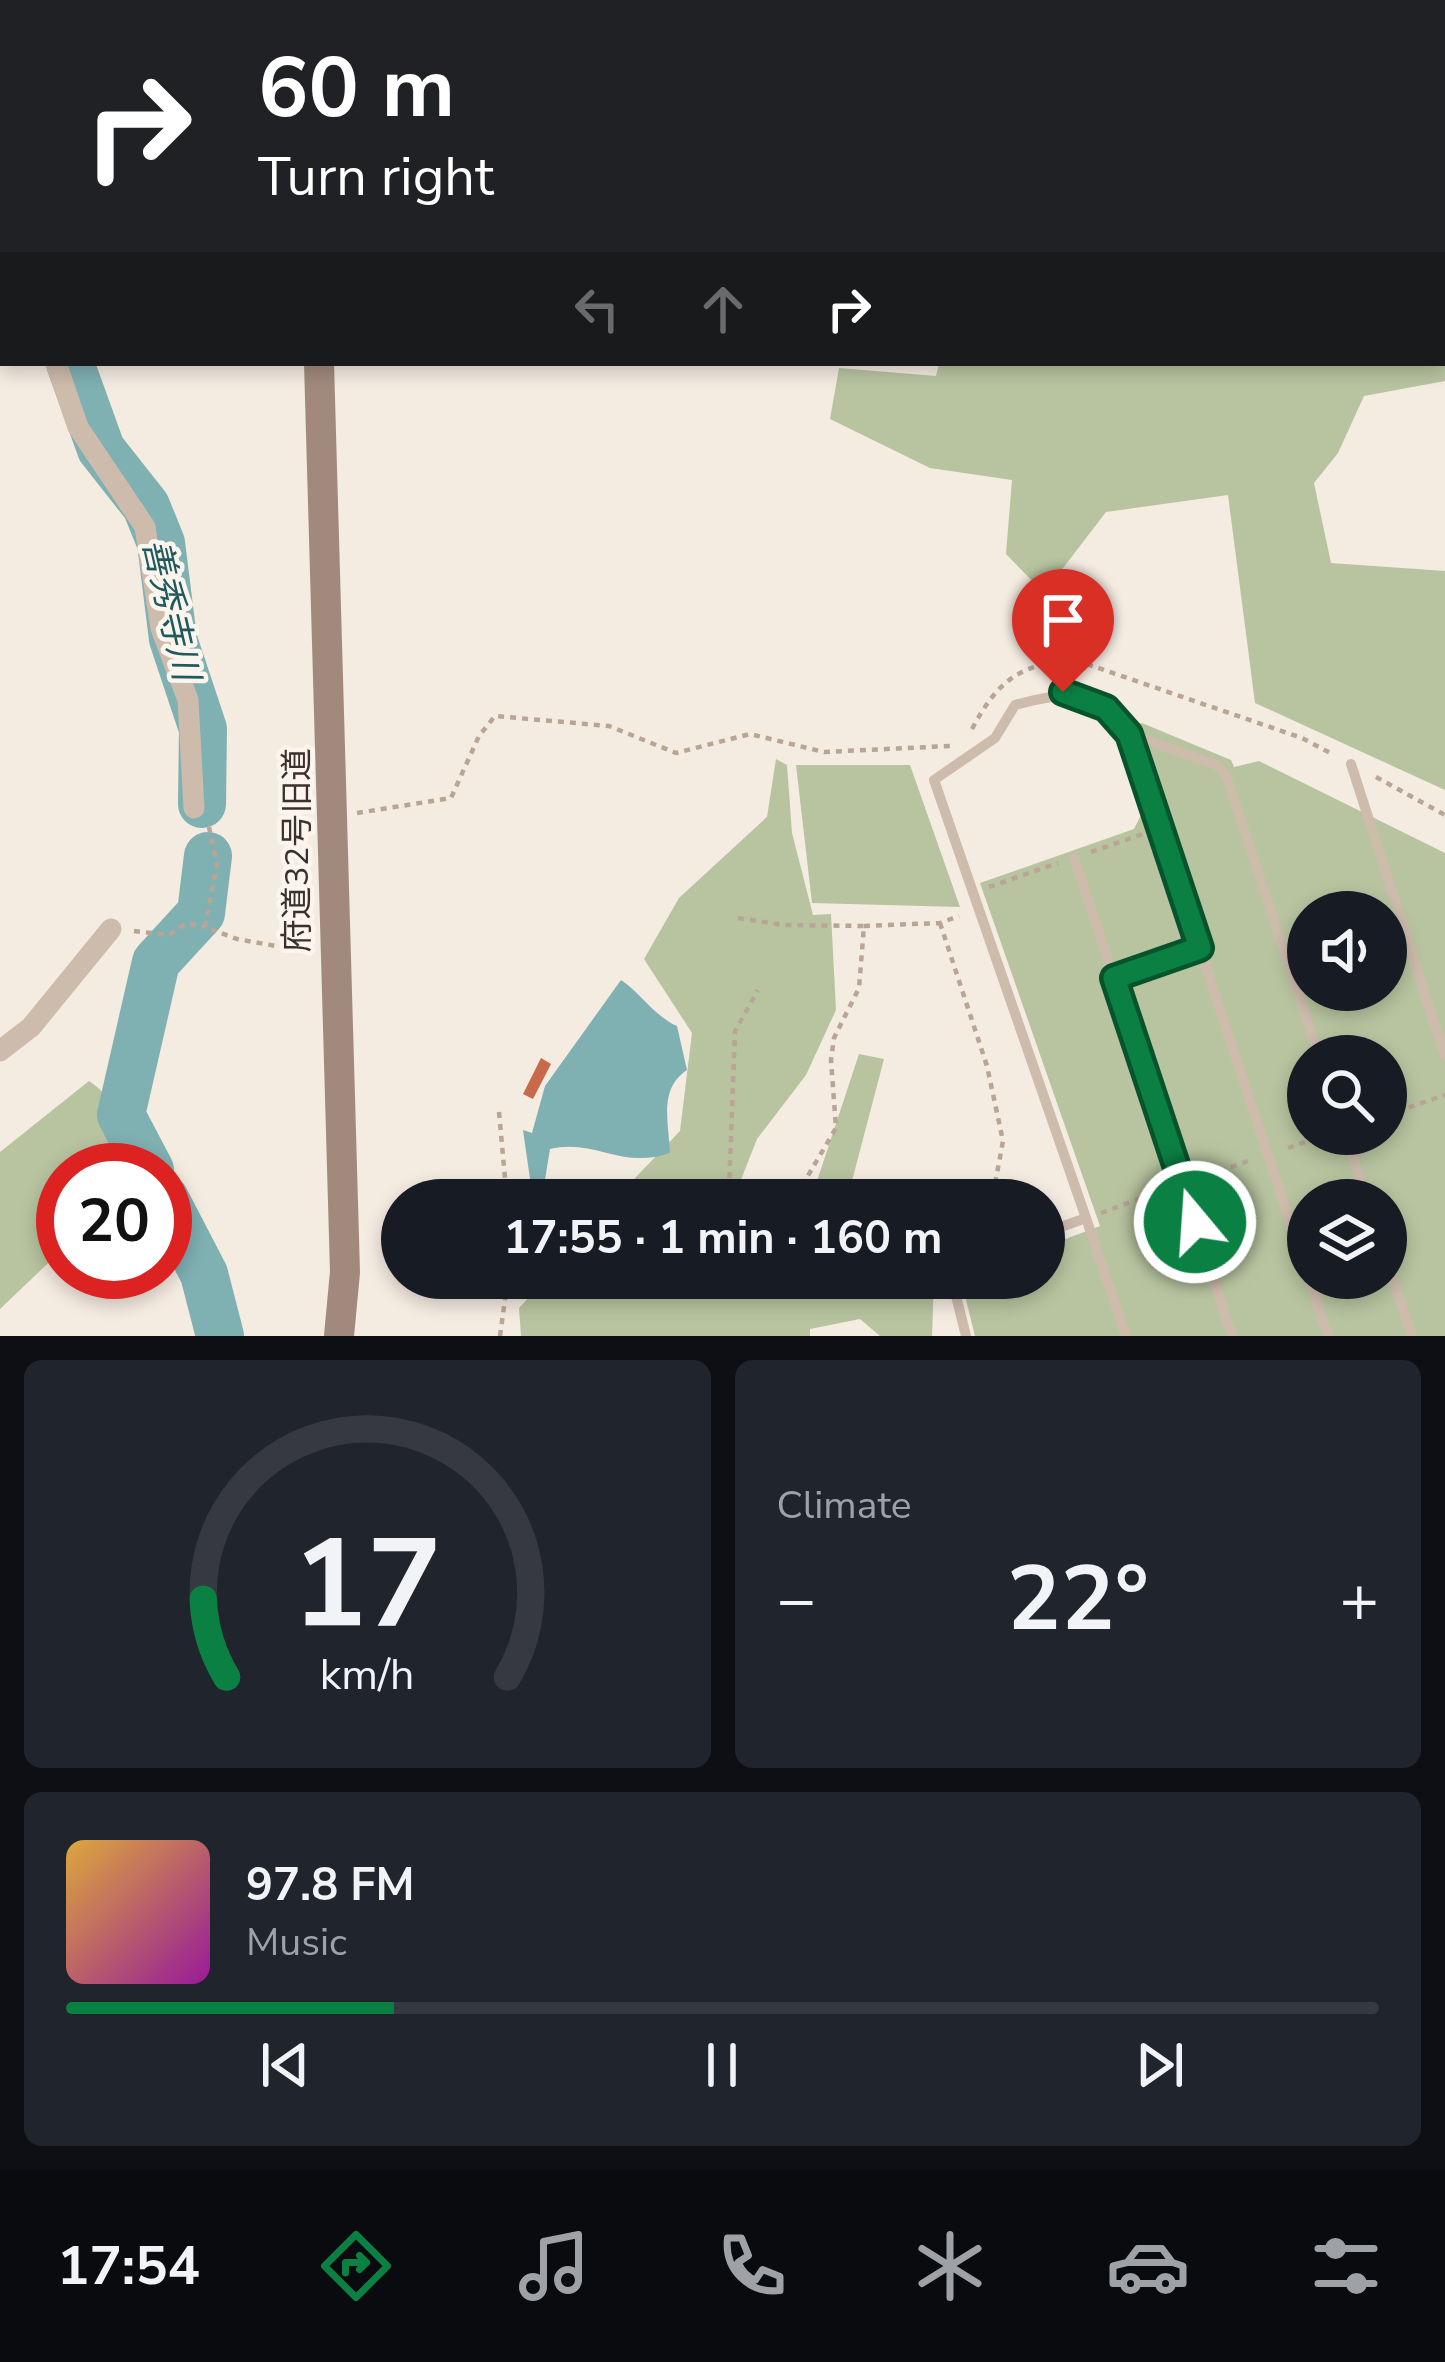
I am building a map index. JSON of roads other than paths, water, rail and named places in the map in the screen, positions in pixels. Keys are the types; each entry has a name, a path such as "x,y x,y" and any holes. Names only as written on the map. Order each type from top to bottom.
{"street":[{"path":"57,366 78,428 145,527 160,628 188,700 194,808"},
{"name":"府道32号旧道","path":"319,366 334,817 332,956 345,1272 339,1336"},
{"path":"0,1051 31,1027 111,929"}],"lane":[{"path":"1126,1336 934,780 995,738 1016,705 1063,692 1106,708 1129,734 1287,1213"},
{"path":"1129,734 1219,766 1226,776 1311,1035"},
{"path":"1352,764 1445,1056"},
{"path":"1074,858 1232,1336"},
{"path":"1114,978 1200,948"},
{"path":"1065,1226 1086,1219"},
{"path":"957,1299 966,1336"},
{"path":"1315,1299 1328,1336"},
{"path":"1400,1299 1412,1336"}],"water":[{"path":"621,980 677,1026 687,1070 669,1097 670,1153 637,1158 581,1147 550,1149 545,1179 530,1179 523,1130 532,1133 545,1086"}],"waterway":[{"name":"善秀寺川","path":"71,366 101,449 146,506 161,543 173,639 203,729 202,804"},
{"name":"善秀寺川","path":"136,1143 121,1115 156,962 201,913 208,856"},
{"name":"善秀寺川","path":"192,1251 204,1274 220,1336"}]}
